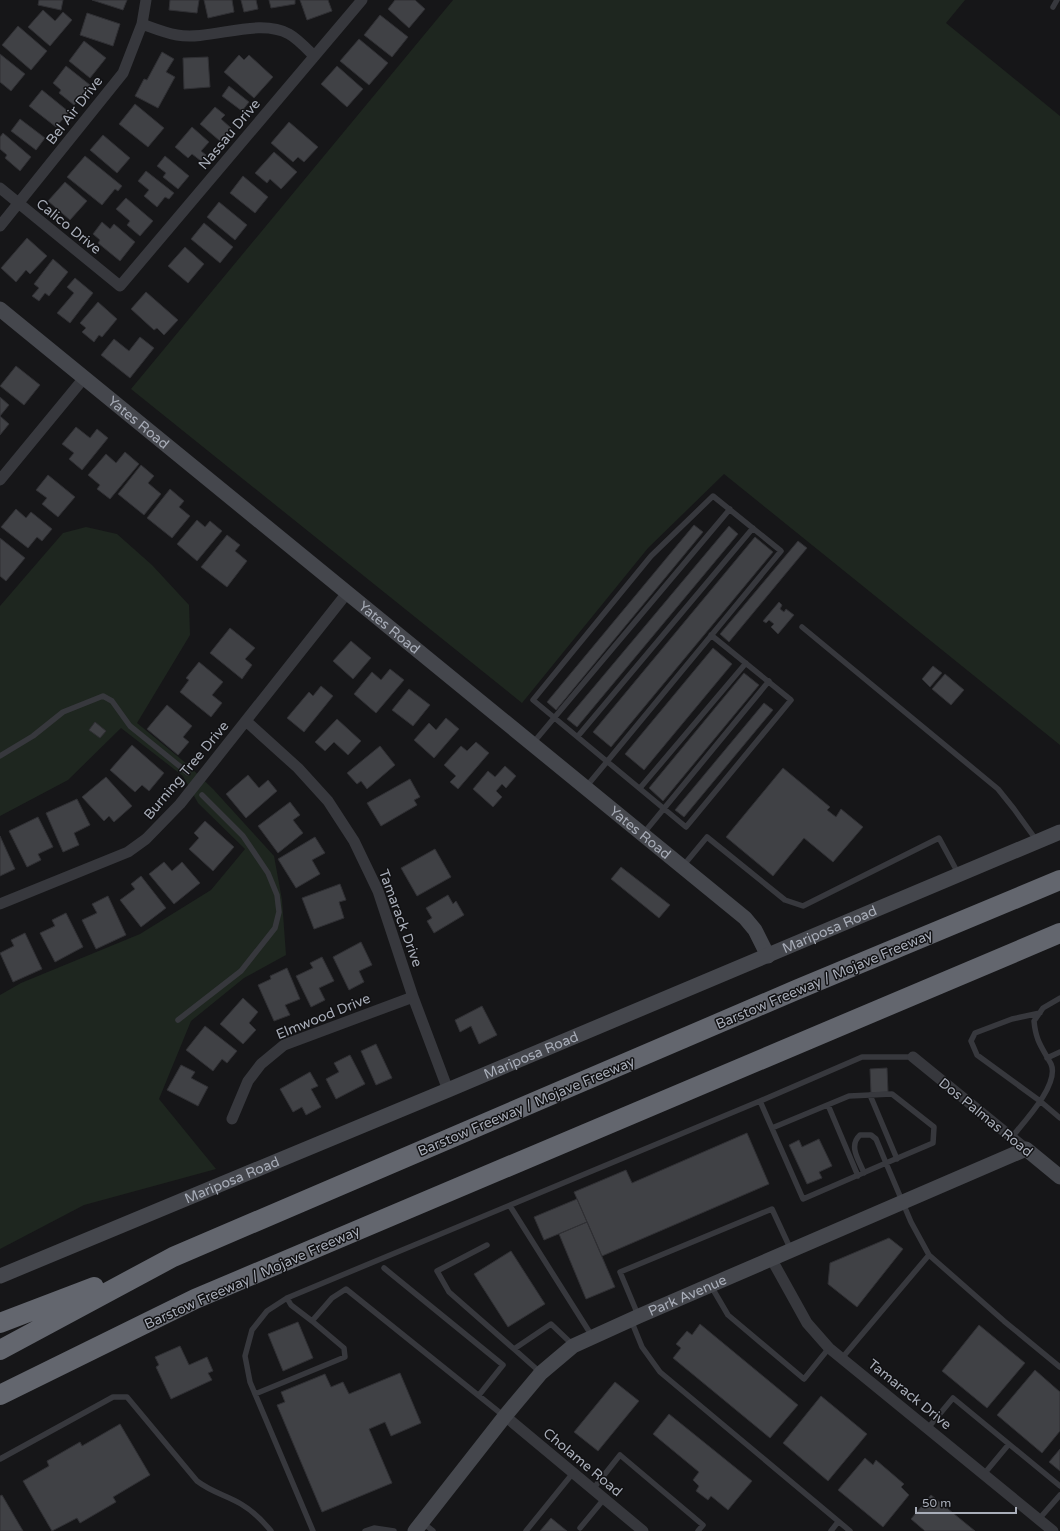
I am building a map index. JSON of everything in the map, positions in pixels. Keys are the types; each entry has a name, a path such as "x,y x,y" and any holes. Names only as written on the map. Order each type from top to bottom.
{"highway":[{"name":"Barstow Freeway / Mojave Freeway","path":"0,1350 173,1257 789,993 1060,880"},
{"name":"Barstow Freeway / Mojave Freeway","path":"0,1396 195,1299 1060,933"},
{"path":"0,1323 173,1257"}],"street":[{"name":"Bel Air Drive","path":"0,226 123,73 142,24 146,0"},
{"name":"Nassau Drive","path":"120,286 362,0"},
{"path":"142,24 177,35 213,35 257,28 274,29 289,34 314,56"},
{"name":"Calico Drive","path":"0,188 120,286"},
{"name":"Yates Road","path":"0,309 745,918 755,930 768,956"},
{"path":"0,480 84,378"},
{"name":"Burning Tree Drive","path":"0,904 128,852 146,839 171,814 348,594"},
{"name":"Tamarack Drive","path":"246,721 298,768 328,801 354,841 378,891 413,997 448,1090"},
{"name":"Mariposa Road","path":"0,1276 768,956 1060,832"},
{"name":"Elmwood Drive","path":"232,1119 248,1081 261,1064 284,1045 413,997"},
{"name":"Dos Palmas Road","path":"913,1057 1060,1177"},
{"name":"Park Avenue","path":"423,1528 505,1416 541,1373 573,1346 592,1336 1026,1150"},
{"name":"Tamarack Drive","path":"772,1260 807,1324 830,1348 1053,1531"},
{"name":"Cholame Road","path":"505,1416 643,1531"}],"lane":[{"path":"1054,7 1057,0"},
{"path":"585,788 607,761 712,635 781,551 713,496 651,556 533,700 578,736 607,761 686,827 791,700 712,635"},
{"path":"532,745 730,509"},
{"path":"578,736 753,528"},
{"path":"802,627 998,790 1014,808 1037,841"},
{"path":"640,788 746,663"},
{"path":"643,834 769,681"},
{"path":"0,756 33,736 63,712 103,696 112,701 130,726 188,773"},
{"path":"178,1020 241,971 275,928 279,912 277,895 268,873 243,836 202,795"},
{"path":"683,867 707,837 785,900 803,906 939,838 959,874"},
{"path":"1012,1138 1053,1081 1052,1065 1039,1046 1034,1021 1043,1008 1060,998"},
{"path":"1040,1013 1012,1019 975,1033 971,1041 977,1054 1040,1101 1060,1118"},
{"path":"1047,1058 1060,1052"},
{"path":"312,1531 250,1382 245,1356 252,1330 267,1311 287,1298 510,1206 862,1057 913,1057"},
{"path":"760,1101 803,1199 933,1143 934,1127 892,1094 849,1096 772,1128"},
{"path":"870,1095 897,1159"},
{"path":"828,1105 858,1176"},
{"path":"864,1173 853,1147 854,1140 860,1135 871,1135 876,1139 911,1222 929,1254 1004,1321 1060,1367"},
{"path":"510,1206 592,1336"},
{"path":"791,1251 772,1209 620,1272 635,1318 642,1347 660,1372 850,1531"},
{"path":"487,1245 437,1271 450,1292 541,1373"},
{"path":"842,1358 929,1254"},
{"path":"384,1268 503,1365 479,1395"},
{"path":"711,1285 728,1315 804,1379 830,1348"},
{"path":"312,1321 332,1298 346,1289 505,1416"},
{"path":"255,1394 344,1357 344,1348 291,1305 287,1298"},
{"path":"514,1349 551,1324 573,1346"},
{"path":"0,1459 113,1397 127,1396 197,1481 210,1491 241,1503 256,1514 271,1531"},
{"path":"928,1428 953,1398 1060,1486"},
{"path":"984,1474 1009,1444"},
{"path":"593,1489 620,1455 703,1525 698,1531"},
{"path":"526,1531 573,1473"},
{"path":"1039,1519 1060,1495"},
{"path":"580,1528 604,1499"},
{"path":"831,1531 838,1522"},
{"path":"365,1531 374,1528 394,1531"}],"shaded area":[{"path":"453,0 965,0 946,23 1060,116 1060,745 724,474 648,548 522,703 131,389"},
{"path":"86,527 117,534 152,565 189,605 190,635 137,723 187,764 213,789 274,856 282,900 286,955 244,978 191,1021 159,1099 216,1169 84,1205 0,1249 0,995 21,983 140,934 211,890 245,849 198,803 183,776 121,728 68,780 0,816 0,606 63,533"}],"building":[{"path":"39,0 63,0 61,10 38,5"},
{"path":"92,0 127,0 123,10"},
{"path":"170,0 199,0 197,13 169,10"},
{"path":"204,0 232,0 234,12 208,18"},
{"path":"241,0 256,0 258,9 244,12"},
{"path":"269,0 295,0 295,4 271,8"},
{"path":"300,0 328,0 332,11 307,20"},
{"path":"395,0 415,0 425,9 409,28 388,9"},
{"path":"43,10 55,21 63,12 72,20 50,46 28,27"},
{"path":"87,13 120,24 113,46 80,35"},
{"path":"380,15 408,37 392,57 364,35"},
{"path":"18,26 47,51 31,70 2,45"},
{"path":"359,39 388,63 369,85 340,61"},
{"path":"84,41 106,58 90,78 69,61"},
{"path":"162,52 174,59 166,72 175,77 158,108 135,96 144,79 147,80"},
{"path":"0,54 25,74 11,91 0,82"},
{"path":"239,55 244,60 249,55 273,77 254,98 224,72"},
{"path":"208,57 210,87 184,89 183,58"},
{"path":"66,66 90,85 74,105 59,93 61,90 53,83"},
{"path":"337,66 363,89 347,107 321,84"},
{"path":"229,86 249,102 242,111 222,96"},
{"path":"42,90 69,112 56,127 29,106"},
{"path":"135,104 164,128 148,147 119,124"},
{"path":"215,107 225,115 221,119 231,128 220,141 200,124"},
{"path":"20,119 45,138 36,150 11,131"},
{"path":"289,122 318,147 304,162 298,157 293,162 271,143"},
{"path":"192,127 209,142 201,151 206,155 201,161 192,154 188,158 175,147"},
{"path":"3,133 31,157 20,171 5,158 7,155 0,149 0,137"},
{"path":"103,135 130,158 117,173 90,150"},
{"path":"274,152 297,172 281,189 270,179 267,183 255,173"},
{"path":"85,156 122,186 118,191 115,189 102,205 67,177"},
{"path":"165,156 189,176 178,189 163,177 166,173 157,166"},
{"path":"146,171 174,193 169,199 165,197 157,207 144,196 149,190 138,181"},
{"path":"243,176 268,197 255,213 230,193"},
{"path":"65,182 87,201 70,220 48,201"},
{"path":"126,198 153,221 140,236 127,225 130,221 116,209"},
{"path":"219,202 247,225 235,240 207,217"},
{"path":"102,222 110,229 114,224 135,242 120,261 98,243 100,240 93,234"},
{"path":"204,223 233,247 220,263 191,239"},
{"path":"27,238 47,256 30,274 26,270 16,282 1,268"},
{"path":"185,247 204,264 188,283 168,266"},
{"path":"53,259 68,272 49,296 45,293 39,301 32,296 39,288 34,284"},
{"path":"75,278 93,293 70,323 57,313 74,293 67,287"},
{"path":"146,292 178,320 164,335 157,328 154,330 131,309"},
{"path":"98,302 117,319 102,337 99,335 94,342 82,332 86,328 80,323"},
{"path":"140,337 154,348 130,378 101,355 114,339 129,351"},
{"path":"16,366 40,385 24,405 0,386"},
{"path":"0,397 9,405 0,416"},
{"path":"0,416 9,424 0,435"},
{"path":"76,427 90,438 97,429 108,438 82,470 69,459 74,453 62,444"},
{"path":"125,452 139,464 110,499 97,489 100,485 88,475 106,454 116,463"},
{"path":"141,465 154,476 148,483 161,494 144,515 118,494"},
{"path":"48,475 75,497 58,517 42,504 47,498 36,490"},
{"path":"170,489 184,501 179,507 190,516 172,538 147,518"},
{"path":"16,509 26,518 31,512 52,529 42,541 37,537 28,548 1,527"},
{"path":"197,520 205,527 210,521 222,531 197,561 177,544"},
{"path":"694,525 703,532 556,710 547,702"},
{"path":"729,526 738,534 577,727 567,719"},
{"path":"227,535 240,545 235,551 247,561 227,587 201,567"},
{"path":"755,537 773,552 611,747 593,732"},
{"path":"0,538 25,558 6,581 0,576"},
{"path":"798,541 807,548 729,642 720,634"},
{"path":"779,602 782,605 780,609 784,612 786,609 794,615 778,634 771,627 774,624 769,620 766,623 763,621"},
{"path":"230,628 255,648 245,659 252,665 242,679 210,653"},
{"path":"351,641 371,658 353,679 333,661"},
{"path":"713,648 732,664 644,770 625,754"},
{"path":"199,662 223,682 212,695 222,703 211,717 180,692 189,680 186,678"},
{"path":"933,666 942,673 930,687 922,679"},
{"path":"390,669 404,680 376,713 354,694 372,672 381,680"},
{"path":"744,673 759,685 663,801 649,788"},
{"path":"945,674 964,690 951,705 932,689"},
{"path":"321,686 333,696 304,732 287,718 309,692 313,696"},
{"path":"409,689 430,705 413,726 392,710"},
{"path":"764,703 773,710 684,817 675,810"},
{"path":"167,705 192,726 183,737 189,742 178,755 147,729"},
{"path":"446,718 459,729 434,758 414,740 429,723 436,730"},
{"path":"337,719 361,741 348,755 334,742 325,751 315,742"},
{"path":"95,722 106,731 100,738 89,730"},
{"path":"476,742 489,753 458,789 450,782 456,776 444,765 461,746 467,751"},
{"path":"132,745 164,773 149,791 142,785 135,792 110,770"},
{"path":"380,746 395,765 367,789 361,781 357,784 347,773"},
{"path":"505,766 516,776 506,788 502,784 496,791 502,797 493,807 473,789 488,771 495,777"},
{"path":"783,768 830,807 827,810 836,817 841,809 863,827 833,862 804,838 773,876 726,837"},
{"path":"248,775 259,788 268,780 277,791 246,818 226,794"},
{"path":"106,777 132,806 114,822 109,816 104,821 82,797"},
{"path":"410,779 420,797 414,800 417,805 381,826 367,803"},
{"path":"77,799 90,825 74,833 79,845 63,852 46,813"},
{"path":"290,802 300,815 293,820 303,833 278,853 258,826"},
{"path":"38,817 53,847 38,854 41,860 27,867 9,831"},
{"path":"205,821 234,847 213,871 189,849 199,838 194,833"},
{"path":"0,836 15,869 0,876"},
{"path":"315,837 325,853 312,860 320,874 296,888 278,859"},
{"path":"435,849 451,877 417,896 401,868"},
{"path":"164,862 172,871 182,862 200,883 174,904 149,874"},
{"path":"621,867 670,905 659,918 611,879"},
{"path":"141,876 166,908 141,927 120,900 135,889 131,884"},
{"path":"340,884 346,900 339,902 344,918 314,929 302,898"},
{"path":"448,895 453,904 456,901 464,915 434,933 427,921 432,918 426,908"},
{"path":"108,896 126,935 96,949 82,920 97,913 92,904"},
{"path":"66,913 83,947 55,962 40,933 55,926 52,920"},
{"path":"25,933 42,969 13,982 0,953 14,946 11,940"},
{"path":"361,942 372,965 359,971 364,982 349,990 333,957"},
{"path":"322,957 334,981 319,988 325,1000 311,1007 296,976 313,968 310,963"},
{"path":"287,968 300,999 285,1005 290,1015 274,1021 258,985 271,979 270,976"},
{"path":"243,998 258,1012 249,1023 256,1030 243,1044 220,1024"},
{"path":"482,1006 497,1035 479,1044 471,1026 460,1032 455,1020"},
{"path":"205,1026 237,1051 227,1063 222,1059 213,1071 186,1050"},
{"path":"376,1044 392,1078 376,1085 361,1051"},
{"path":"350,1055 365,1084 336,1099 326,1079 339,1072 334,1063"},
{"path":"181,1065 195,1072 191,1078 208,1087 198,1106 167,1090"},
{"path":"887,1068 888,1092 871,1093 870,1069"},
{"path":"310,1072 318,1086 311,1089 321,1107 306,1115 302,1107 293,1112 280,1089"},
{"path":"747,1133 769,1184 602,1256 574,1192 626,1170 632,1183"},
{"path":"819,1139 832,1166 819,1172 822,1178 807,1184 789,1145 799,1140 802,1147"},
{"path":"577,1199 587,1222 544,1240 534,1217"},
{"path":"587,1222 615,1287 586,1299 559,1234"},
{"path":"889,1238 903,1249 857,1307 828,1284 830,1263"},
{"path":"511,1251 545,1304 508,1327 474,1274"},
{"path":"298,1322 313,1358 283,1371 268,1334"},
{"path":"700,1324 798,1405 770,1438 673,1358 681,1348 676,1344 687,1331 692,1335"},
{"path":"979,1325 1025,1363 987,1408 942,1371"},
{"path":"180,1346 189,1365 207,1357 213,1371 208,1373 212,1380 171,1399 156,1367 159,1365 155,1357"},
{"path":"1035,1370 1060,1392 1060,1431 1042,1453 997,1415"},
{"path":"400,1373 421,1423 391,1436 385,1422 369,1429 392,1483 322,1512 277,1405 285,1402 281,1392 325,1374 331,1387 343,1382 349,1394"},
{"path":"615,1382 639,1401 598,1451 574,1432"},
{"path":"821,1396 867,1434 828,1481 783,1443"},
{"path":"669,1414 752,1481 728,1510 711,1496 708,1500 696,1491 699,1486 693,1480 699,1472 653,1434"},
{"path":"120,1424 150,1475 113,1497 116,1502 80,1523 77,1518 52,1531 23,1481 49,1466 47,1461 80,1442 82,1446"},
{"path":"1060,1449 1060,1471 1049,1462"},
{"path":"865,1458 873,1465 876,1460 904,1484 901,1487 909,1495 883,1527 838,1490"},
{"path":"2,1495 23,1531 0,1531 0,1496"},
{"path":"931,1495 975,1531 925,1531 911,1519"},
{"path":"551,1518 567,1531 540,1531"}]}
